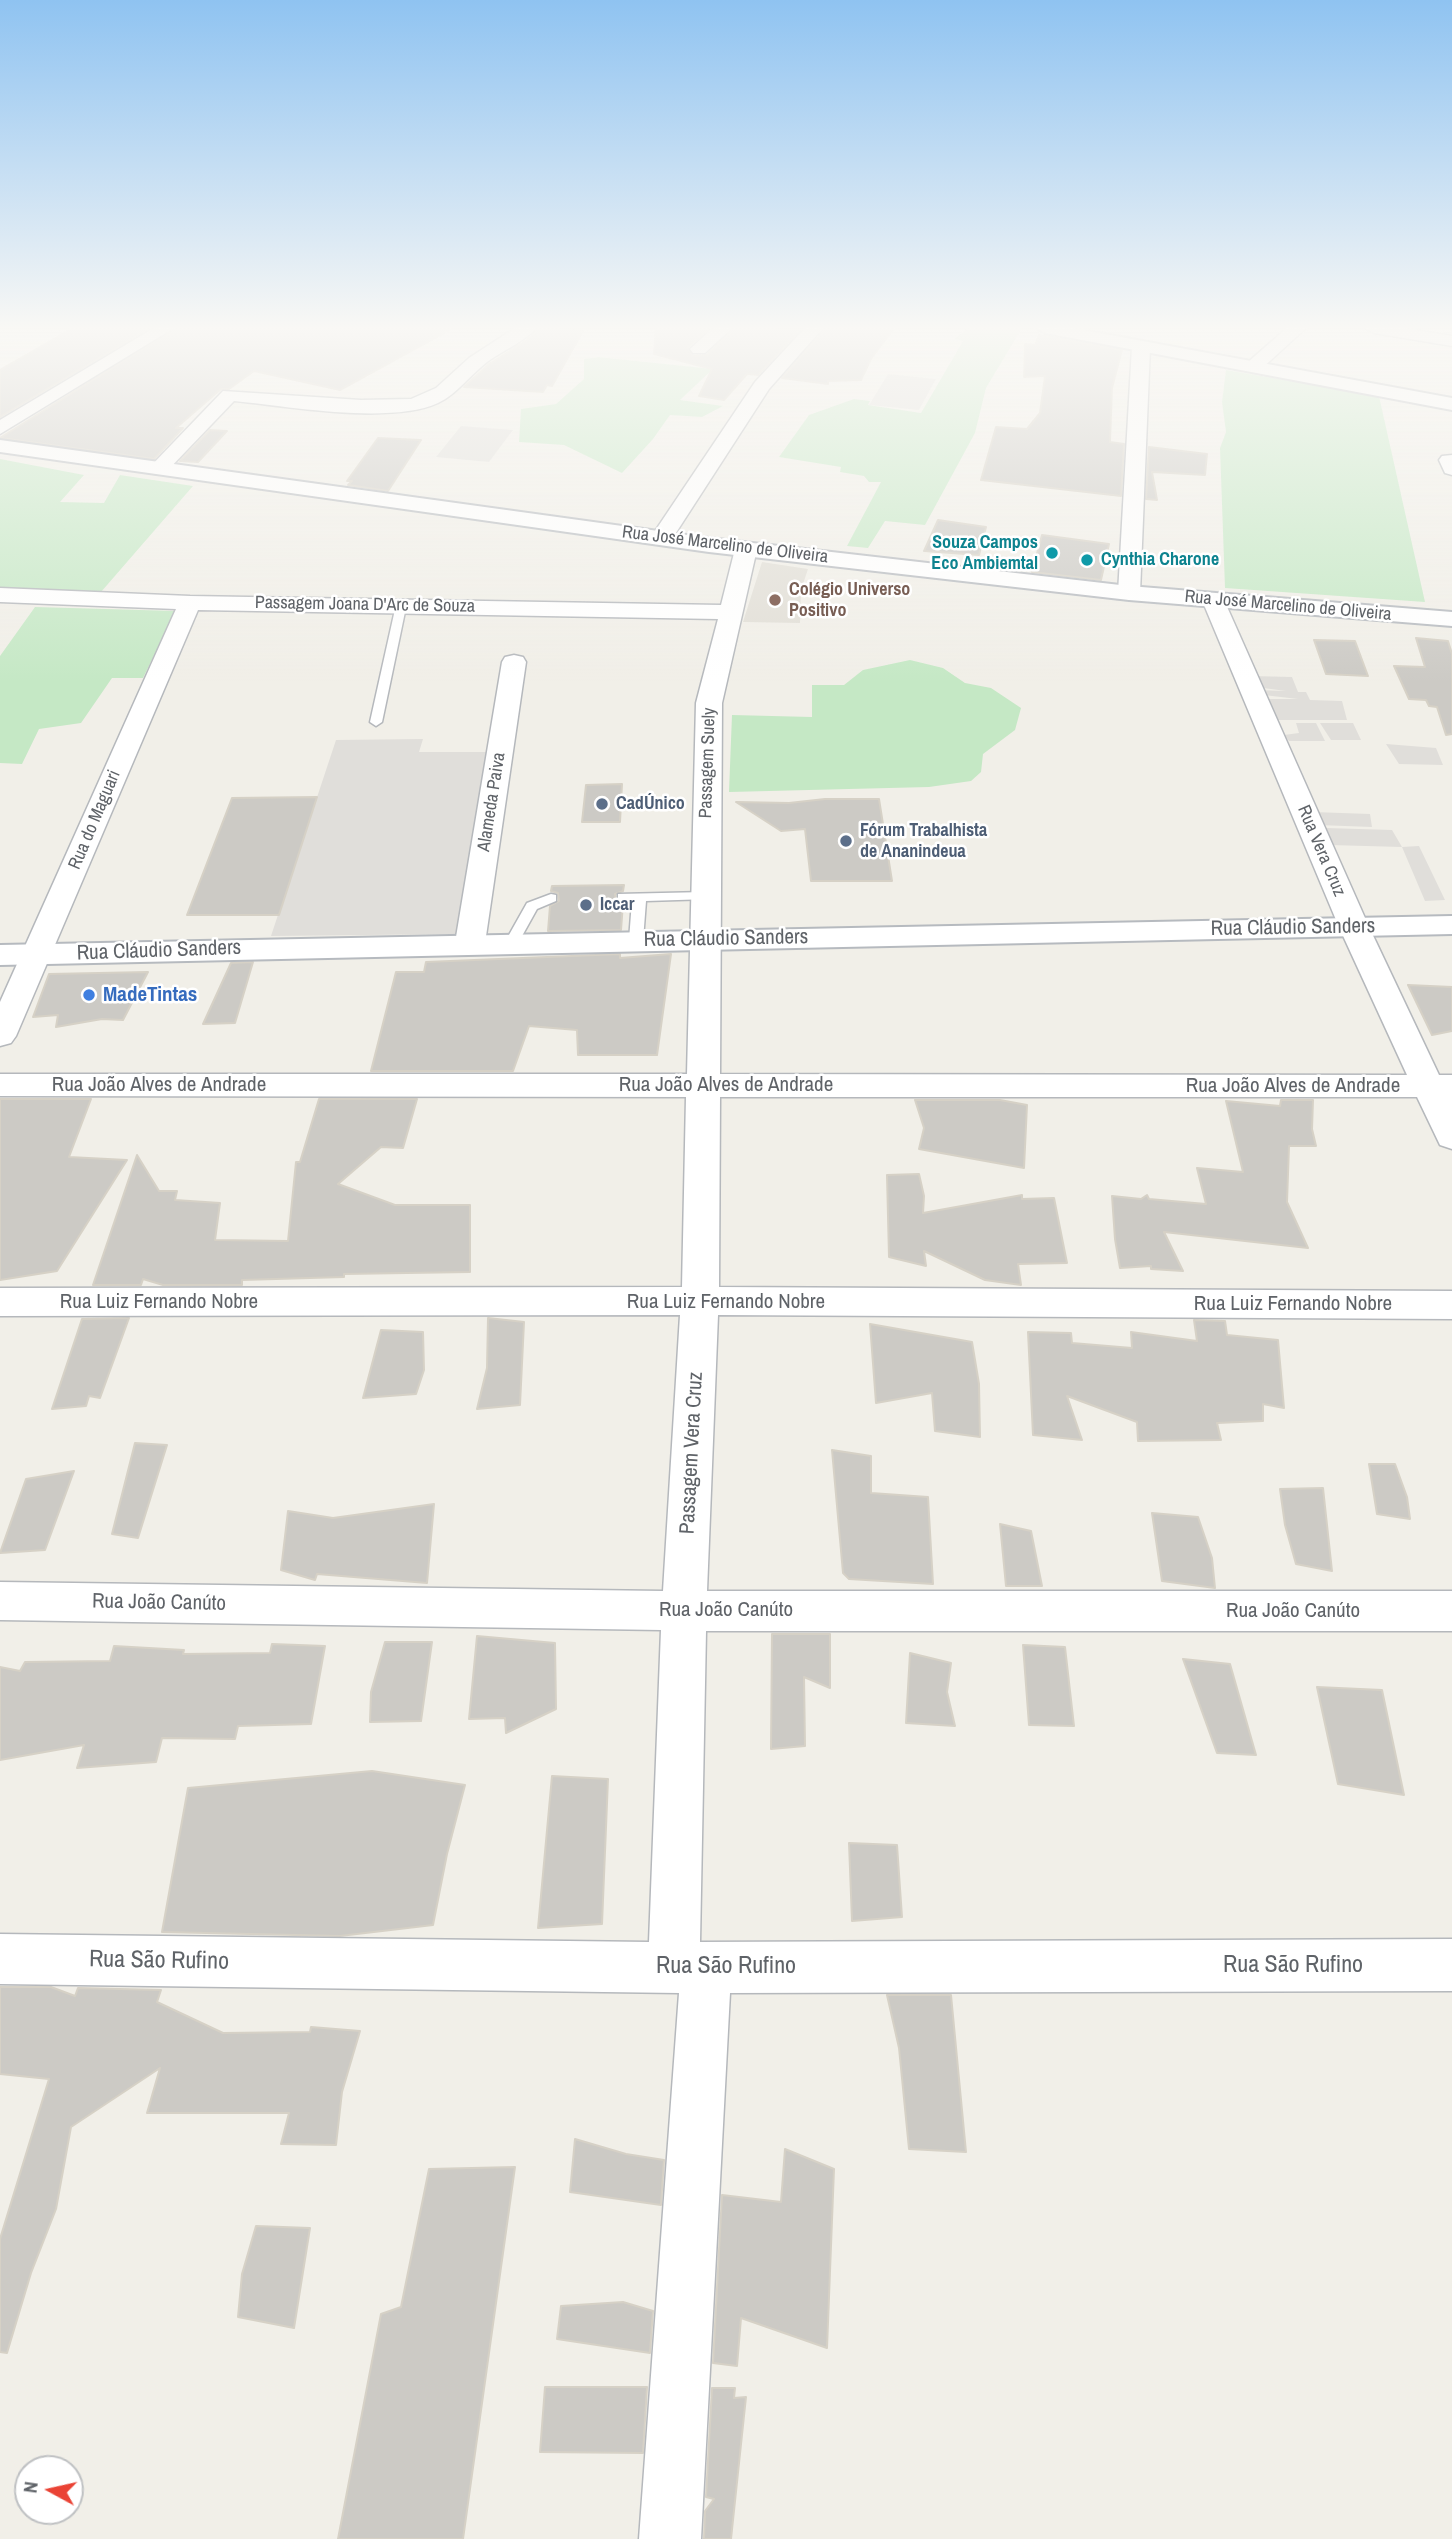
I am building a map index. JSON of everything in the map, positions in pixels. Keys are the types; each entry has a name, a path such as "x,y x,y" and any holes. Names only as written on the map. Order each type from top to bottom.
{"main road":[{"name":"Rua José Marcelino de Oliveira","path":"4,446 746,549 1129,593 1452,619"},
{"name":"Rua Cláudio Sanders","path":"0,955 470,943 1452,925"}],"street":[{"path":"159,468 179,446"},
{"path":"662,537 722,446"},
{"path":"1129,593 1136,446"},
{"name":"Passagem Suely","path":"704,939 709,703 746,549"},
{"name":"Passagem Joana D'Arc de Souza","path":"0,595 190,603 730,612"},
{"name":"Rua Vera Cruz","path":"1213,600 1354,927 1440,1086 1452,1137"},
{"name":"Rua do Maguari","path":"0,1036 39,955 136,721 190,603"},
{"name":"Alameda Paiva","path":"470,943 514,662"},
{"name":"Passagem Vera Cruz","path":"670,2539 690,1968 684,1611 700,1301 704,939"},
{"name":"Rua João Alves de Andrade","path":"0,1085 1440,1086"},
{"name":"Rua Luiz Fernando Nobre","path":"0,1302 700,1301 1452,1305"},
{"name":"Rua João Canúto","path":"0,1601 684,1611 1452,1611"},
{"name":"Rua São Rufino","path":"0,1959 690,1968 1452,1965"}],"lane":[{"path":"376,722 400,607"},
{"path":"623,897 705,896"},
{"path":"636,940 639,897"},
{"path":"512,943 532,906 551,898"}],"shaded area":[{"path":"444,446 501,446 489,462 436,457"},
{"name":"Colégio Universo Positivo","path":"762,562 808,569 801,590 800,623 743,622"},
{"path":"1252,676 1292,677 1298,692 1306,692 1310,700 1342,701 1347,720 1268,720 1262,699 1298,699 1255,694 1255,690 1286,691 1256,687"},
{"path":"1296,723 1316,723 1325,741 1289,741 1284,735 1299,733"},
{"path":"1320,723 1353,723 1361,740 1331,740"},
{"path":"423,739 419,752 492,752 458,934 271,936 336,740"},
{"path":"1386,744 1436,748 1443,765 1399,764"},
{"path":"1313,812 1370,814 1372,827 1318,825"},
{"path":"1326,828 1392,830 1402,847 1330,845"},
{"path":"1419,846 1445,900 1425,901 1402,847"}],"green space":[{"path":"567,446 646,446 622,473"},
{"path":"787,446 968,446 925,525 885,521 868,548 847,546 881,482 869,482 864,476 840,472 841,467 779,457"},
{"path":"1390,446 1425,602 1225,588 1220,448"},
{"path":"0,459 84,475 60,502 104,503 120,475 193,486 101,592 0,589"},
{"path":"35,607 176,611 143,678 112,678 81,723 39,729 22,764 0,763 0,656"},
{"path":"910,660 943,668 965,683 991,688 1021,708 1015,730 983,754 981,772 971,781 929,787 729,792 732,715 812,717 812,685 844,685 863,670"}],"building":[{"path":"62,446 166,446 154,459"},
{"path":"194,446 213,446 198,462 180,461"},
{"path":"372,446 417,446 388,491 348,485 352,481 347,481"},
{"path":"990,446 1124,446 1121,496 981,480"},
{"path":"1149,447 1207,454 1205,475 1152,472 1157,500 1146,499"},
{"path":"938,520 986,527 979,555 924,551"},
{"path":"1042,535 1109,544 1101,580 1032,572"},
{"path":"1416,638 1448,641 1452,654 1452,734 1446,735 1437,707 1429,706 1426,700 1409,699 1394,666 1425,667"},
{"path":"1314,640 1355,641 1368,676 1326,674"},
{"name":"CadÚnico","path":"622,784 620,822 582,822 586,785"},
{"path":"317,797 279,915 187,915 232,798"},
{"name":"Fórum Trabalhista de Ananindeua","path":"825,799 879,799 892,881 811,881 805,829 781,831 736,802 789,803"},
{"path":"624,885 623,891 615,894 616,902 623,903 621,930 548,931 550,906 559,901 558,893 551,891 552,886"},
{"path":"620,954 620,958 671,954 657,1055 578,1055 577,1030 529,1026 513,1071 371,1071 396,972 424,972 426,962"},
{"path":"253,962 235,1023 203,1024 231,963"},
{"name":"MadeTintas","path":"148,972 123,1020 102,1019 56,1027 58,1015 33,1017 49,974"},
{"path":"1408,985 1452,987 1452,1031 1432,1035"},
{"path":"0,1099 91,1099 69,1157 127,1160 57,1271 0,1280"},
{"path":"319,1099 417,1099 403,1148 381,1147 338,1184 395,1205 470,1205 470,1272 344,1274 344,1277 242,1280 242,1285 163,1285 143,1279 141,1285 93,1285 137,1155 159,1191 177,1191 175,1200 220,1203 215,1240 288,1241 296,1162 300,1162"},
{"path":"915,1100 1000,1100 1027,1105 1024,1168 919,1149 924,1128"},
{"path":"1281,1100 1313,1100 1312,1129 1316,1146 1289,1146 1287,1202 1308,1248 1164,1232 1183,1271 1151,1269 1151,1266 1120,1268 1112,1196 1141,1199 1147,1195 1149,1199 1206,1204 1197,1168 1243,1172 1226,1101 1280,1106"},
{"path":"919,1174 924,1196 923,1213 1022,1195 1022,1199 1054,1198 1067,1263 1018,1264 1021,1285 985,1280 924,1251 926,1266 889,1257 887,1175"},
{"path":"129,1318 100,1398 89,1396 86,1406 52,1409 82,1319"},
{"path":"488,1318 524,1322 520,1405 477,1409 487,1368"},
{"path":"1194,1320 1225,1321 1227,1335 1278,1340 1284,1408 1263,1404 1263,1421 1217,1423 1221,1440 1138,1441 1137,1422 1067,1396 1082,1440 1033,1435 1028,1332 1071,1333 1072,1343 1132,1348 1131,1332 1197,1341"},
{"path":"870,1324 972,1342 979,1384 980,1437 935,1431 932,1393 876,1403"},
{"path":"381,1330 423,1332 424,1370 416,1394 363,1398"},
{"path":"135,1443 167,1445 138,1538 112,1534"},
{"path":"832,1450 871,1456 871,1493 928,1497 933,1584 849,1579 843,1573"},
{"path":"1369,1464 1395,1464 1407,1497 1410,1519 1377,1514"},
{"path":"74,1471 45,1550 0,1553 26,1479"},
{"path":"1323,1488 1332,1571 1296,1564 1285,1525 1280,1489"},
{"path":"434,1504 427,1583 317,1574 315,1580 281,1570 288,1511 333,1518"},
{"path":"1152,1513 1198,1517 1212,1558 1215,1588 1162,1581"},
{"path":"1000,1524 1031,1531 1042,1586 1006,1586"},
{"path":"772,1634 830,1634 830,1688 804,1677 805,1746 771,1749"},
{"path":"477,1636 555,1643 556,1709 506,1733 505,1718 469,1719"},
{"path":"385,1642 432,1642 421,1721 370,1722 371,1692"},
{"path":"272,1644 325,1646 311,1724 238,1726 235,1739 162,1738 156,1762 77,1768 84,1745 0,1760 0,1667 20,1671 25,1662 110,1661 114,1646 184,1650 183,1654 270,1653"},
{"path":"1023,1645 1065,1647 1074,1726 1029,1725"},
{"path":"910,1653 951,1663 947,1692 955,1726 906,1723"},
{"path":"1183,1659 1230,1664 1256,1755 1217,1753"},
{"path":"1317,1687 1382,1690 1404,1795 1338,1784"},
{"path":"372,1771 465,1785 447,1854 433,1925 340,1936 162,1932 188,1788"},
{"path":"552,1776 608,1779 602,1924 538,1928"},
{"path":"849,1843 897,1845 902,1917 852,1921"},
{"path":"0,1987 51,1987 75,1996 78,1988 161,1990 157,2002 223,2033 310,2032 311,2027 360,2031 342,2092 336,2145 281,2144 289,2113 147,2113 160,2068 71,2127 56,2209 31,2273 7,2353 0,2352 0,2239 49,2079 0,2074"},
{"path":"887,1995 951,1995 966,2152 909,2149 899,2048"},
{"path":"575,2139 626,2154 664,2160 661,2205 570,2192"},
{"path":"785,2149 834,2169 827,2348 741,2318 737,2366 713,2363 722,2195 781,2202"},
{"path":"515,2167 463,2539 338,2539 381,2314 401,2307 429,2169"},
{"path":"256,2226 310,2228 294,2328 238,2317 242,2274"},
{"path":"623,2302 653,2311 650,2353 557,2339 561,2306"},
{"path":"545,2387 647,2387 643,2453 540,2452"},
{"path":"712,2388 735,2388 734,2398 746,2397 731,2539 704,2539 705,2511 714,2499 706,2497"}],"place":[{"name":"Souza Campos Eco Ambiemtal","path":"1052,553"},
{"name":"Cynthia Charone","path":"1087,560"},
{"name":"Colégio Universo Positivo","path":"775,600"},
{"name":"CadÚnico","path":"602,804"},
{"name":"Fórum Trabalhista de Ananindeua","path":"846,841"},
{"name":"Iccar","path":"586,905"},
{"name":"MadeTintas","path":"89,995"}]}
